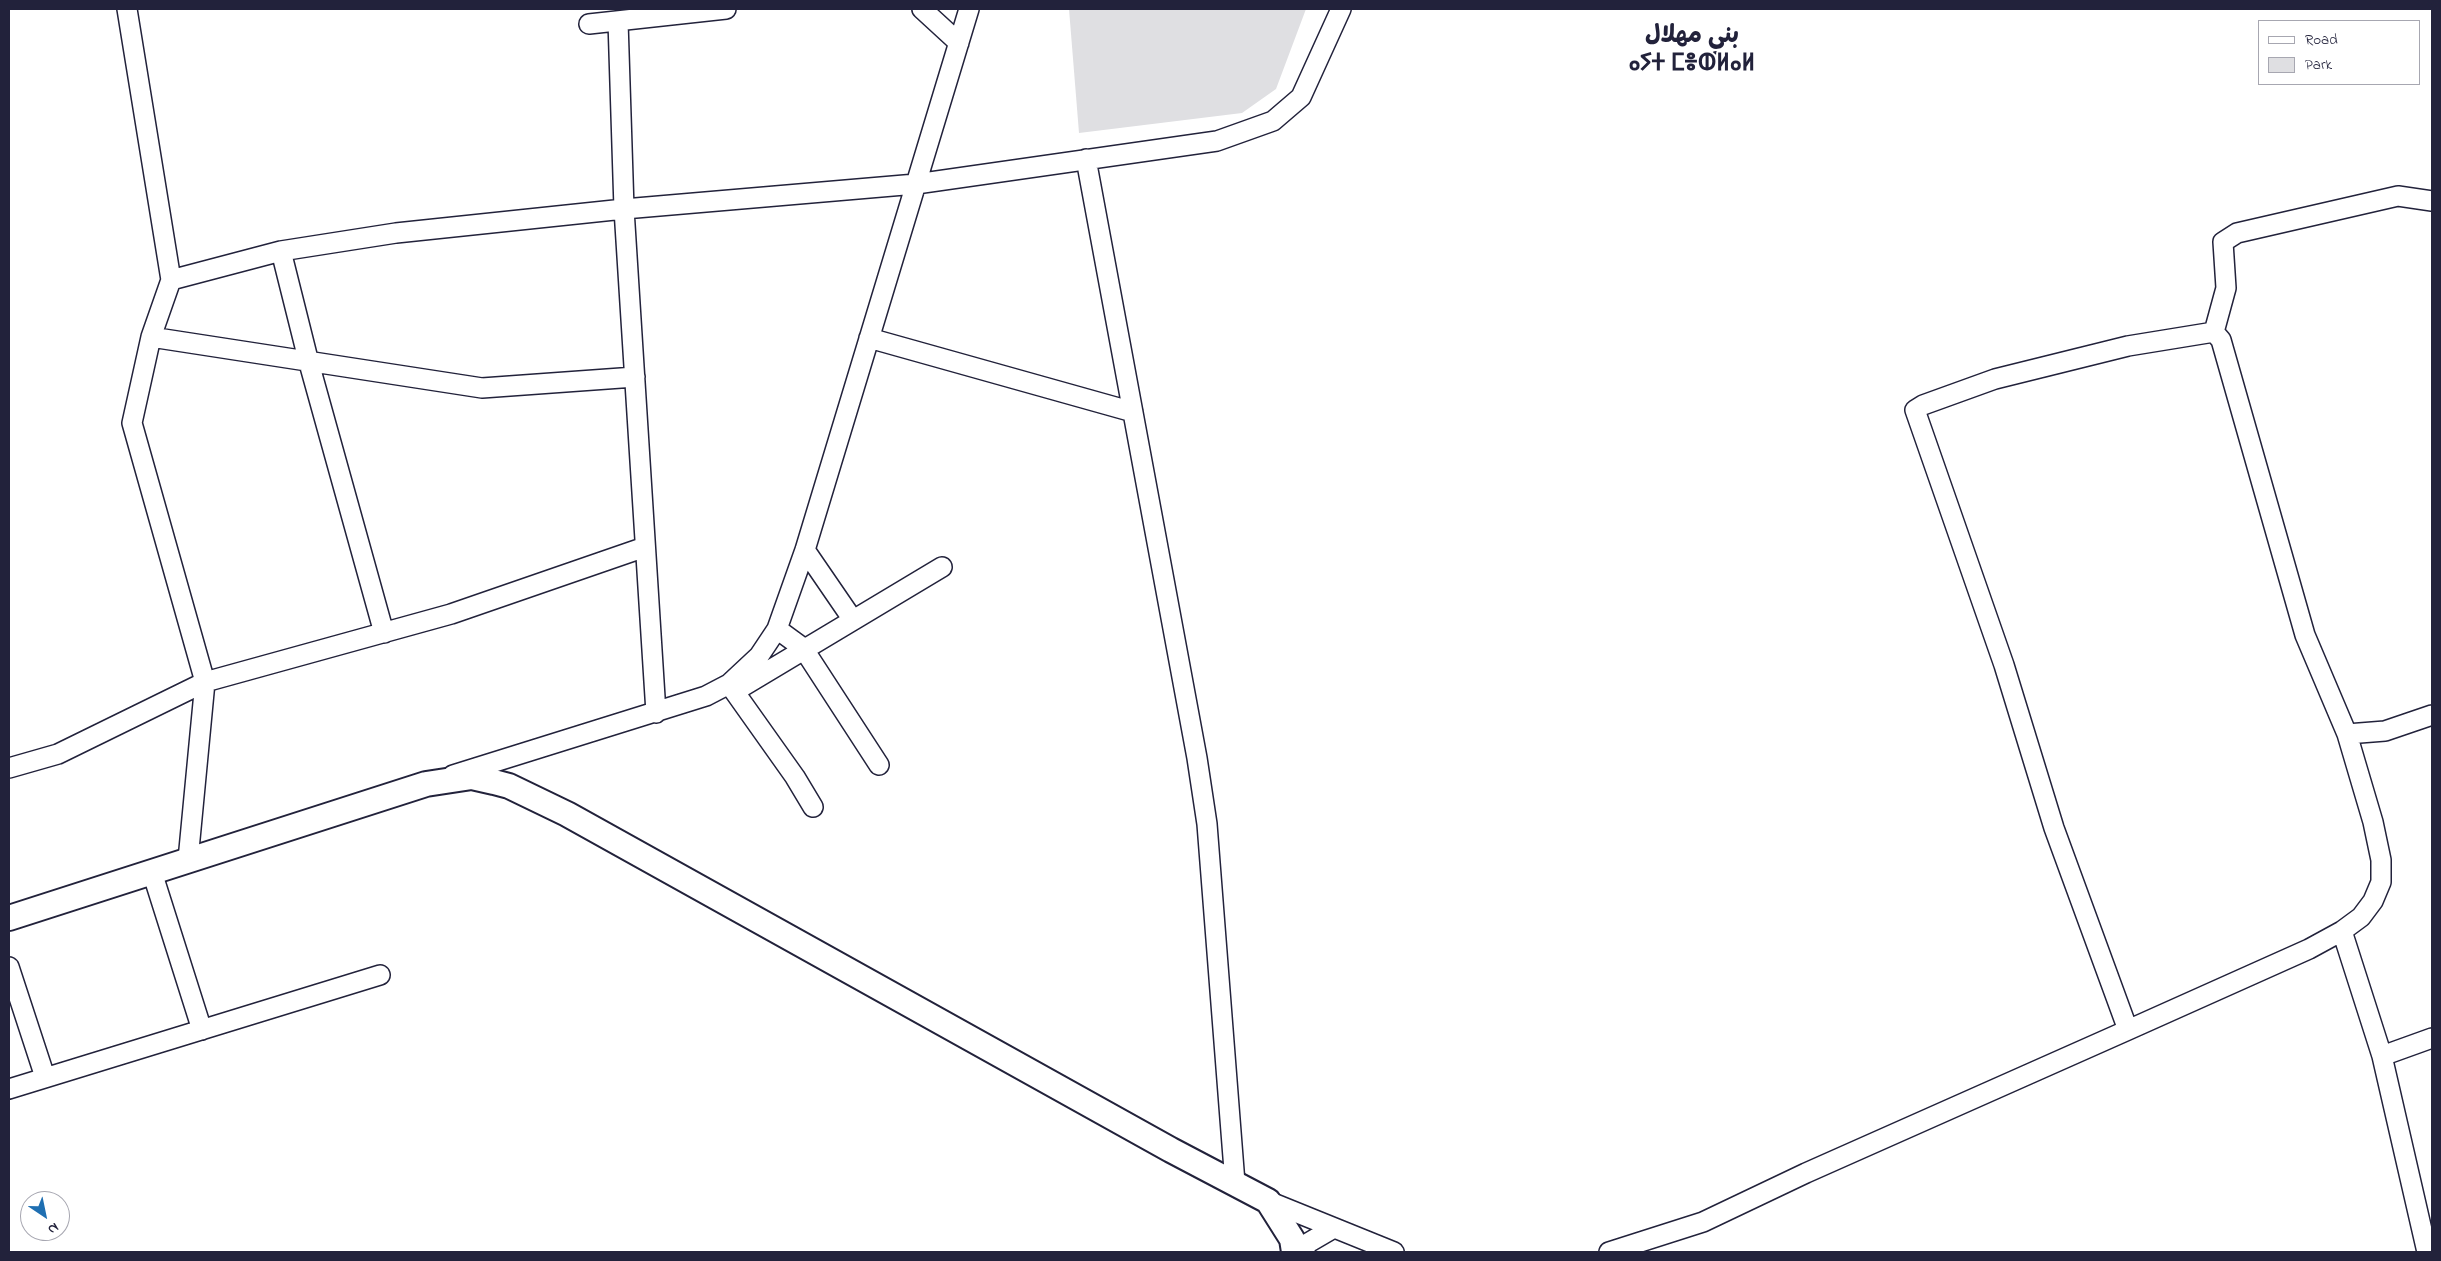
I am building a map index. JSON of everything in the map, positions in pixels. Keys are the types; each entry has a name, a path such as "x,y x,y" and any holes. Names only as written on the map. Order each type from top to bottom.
{"street":[{"path":"127,9 171,280 151,338 132,423 205,682 188,860"},
{"path":"589,24 726,9"},
{"path":"922,9 959,43"},
{"path":"732,687 759,656 777,630 805,550 969,9"},
{"path":"171,280 281,251 396,233 624,209 916,184 1217,141 1273,121 1301,97 1341,9"},
{"path":"618,21 624,209 656,714"},
{"path":"1086,159 1197,758 1207,824 1235,1184"},
{"path":"2214,332 2226,288 2223,242 2236,233 2398,196 2432,202"},
{"path":"281,251 309,362 384,632"},
{"path":"1609,1252 1703,1222 1806,1173 2309,948 2342,931 2361,917 2373,901 2381,882 2381,860 2373,822 2346,734 2305,635 2221,340 2214,332"},
{"path":"2128,1030 2054,828 2004,666 1915,410 1923,405 1995,379 2128,346 2214,332"},
{"path":"151,338 482,388 635,377"},
{"path":"869,338 1133,412"},
{"path":"9,768 58,754 205,682 451,614 645,546"},
{"path":"805,550 853,620"},
{"path":"9,918 426,784 500,758 656,714 732,687 853,620 942,567"},
{"path":"777,630 803,648 879,765"},
{"path":"732,687 795,777 813,807"},
{"path":"2346,734 2384,731 2432,715"},
{"path":"500,758 509,786"},
{"path":"426,784 472,777 509,786 567,814 1235,1184 1268,1201 1394,1252"},
{"path":"152,872 202,1030"},
{"path":"2342,931 2382,1056 2427,1252"},
{"path":"9,967 45,1077"},
{"path":"9,1089 380,975"},
{"path":"2382,1056 2432,1038"},
{"path":"1268,1201 1292,1239 1294,1252"},
{"path":"1303,1252 1308,1244 1332,1228"}],"green space":[{"path":"1069,9 1306,9 1276,89 1242,113 1079,133"}],"district":[{"name":"بني مهلال ⴰⵢⵜ ⵎⴻⵀⵍⴰⵍ","path":"1692,52"}]}
